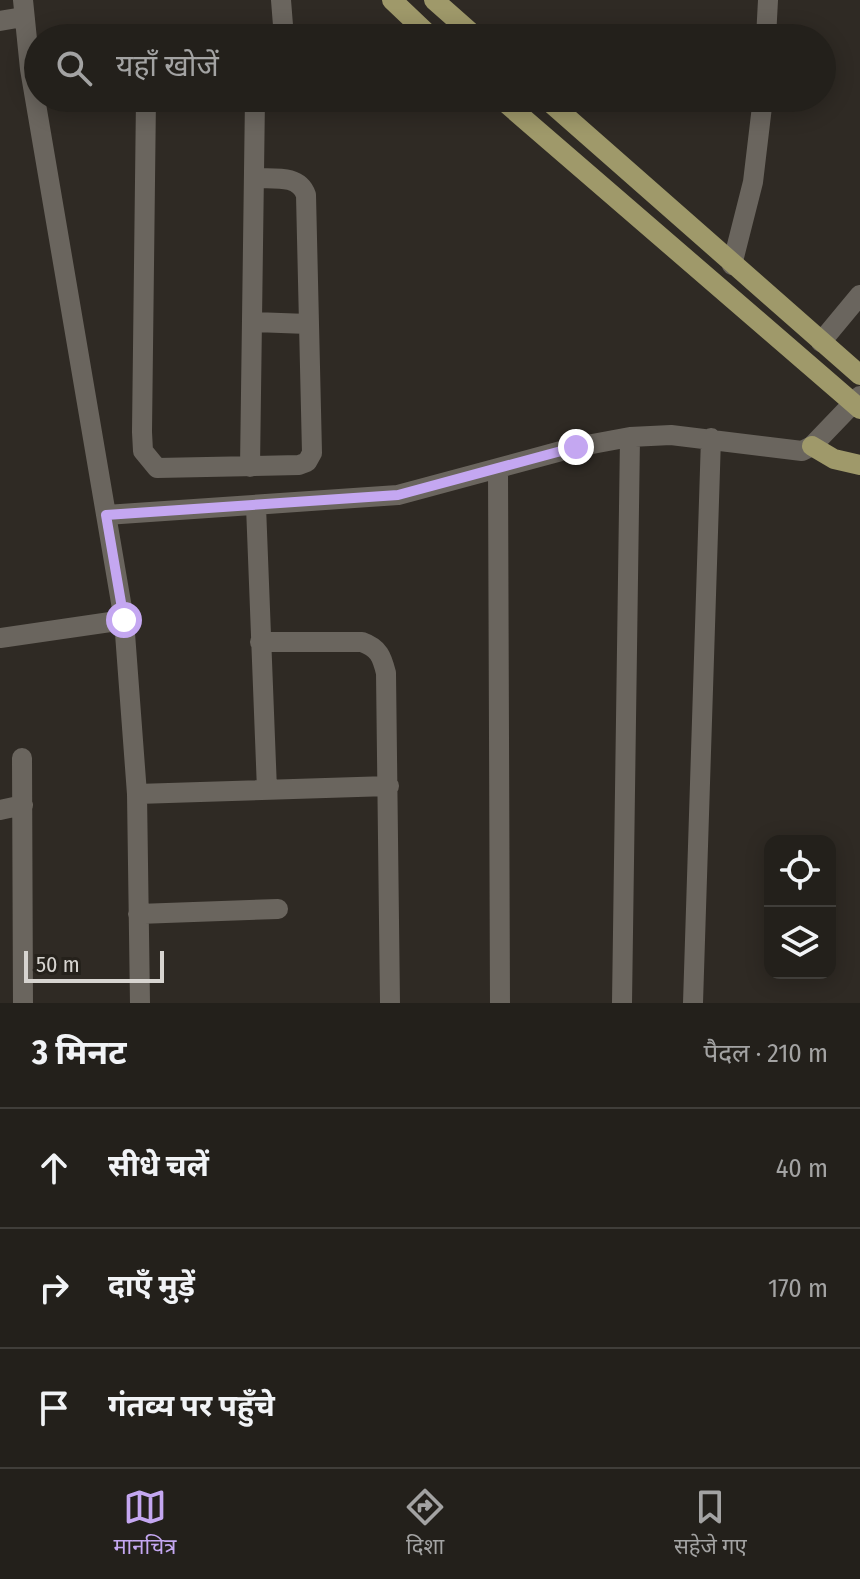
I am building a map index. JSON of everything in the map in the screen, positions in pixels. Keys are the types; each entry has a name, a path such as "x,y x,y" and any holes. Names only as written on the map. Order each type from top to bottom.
{"main road":[{"path":"392,0 417,24"},
{"path":"434,0 461,24"},
{"path":"516,112 858,403"},
{"path":"561,112 860,375"},
{"path":"812,446 834,459 860,465"}],"street":[{"path":"281,0 283,24"},
{"path":"767,24 768,0"},
{"path":"0,21 23,8"},
{"path":"40,112 124,620 137,794 140,1003"},
{"path":"146,112 143,451 157,468 299,465 307,462 312,453 307,211 303,185 295,180 254,178"},
{"path":"250,467 255,112"},
{"path":"732,265 753,182 761,112"},
{"path":"821,342 860,295"},
{"path":"252,322 308,324"},
{"path":"106,515 398,495 576,447 630,437 671,435 711,438 792,453 812,446 858,403"},
{"path":"622,1003 630,437"},
{"path":"693,1003 711,438"},
{"path":"498,469 500,1003"},
{"path":"256,506 267,790"},
{"path":"0,638 124,620"},
{"path":"260,642 362,642 374,646 382,657 386,673 389,786 390,1003"},
{"path":"22,758 23,1003"},
{"path":"137,794 389,786"},
{"path":"0,810 23,805"},
{"path":"138,914 278,909"},
{"path":"0,928 21,927"}],"route":[{"path":"124,620 106,515 398,495 576,447"}]}
